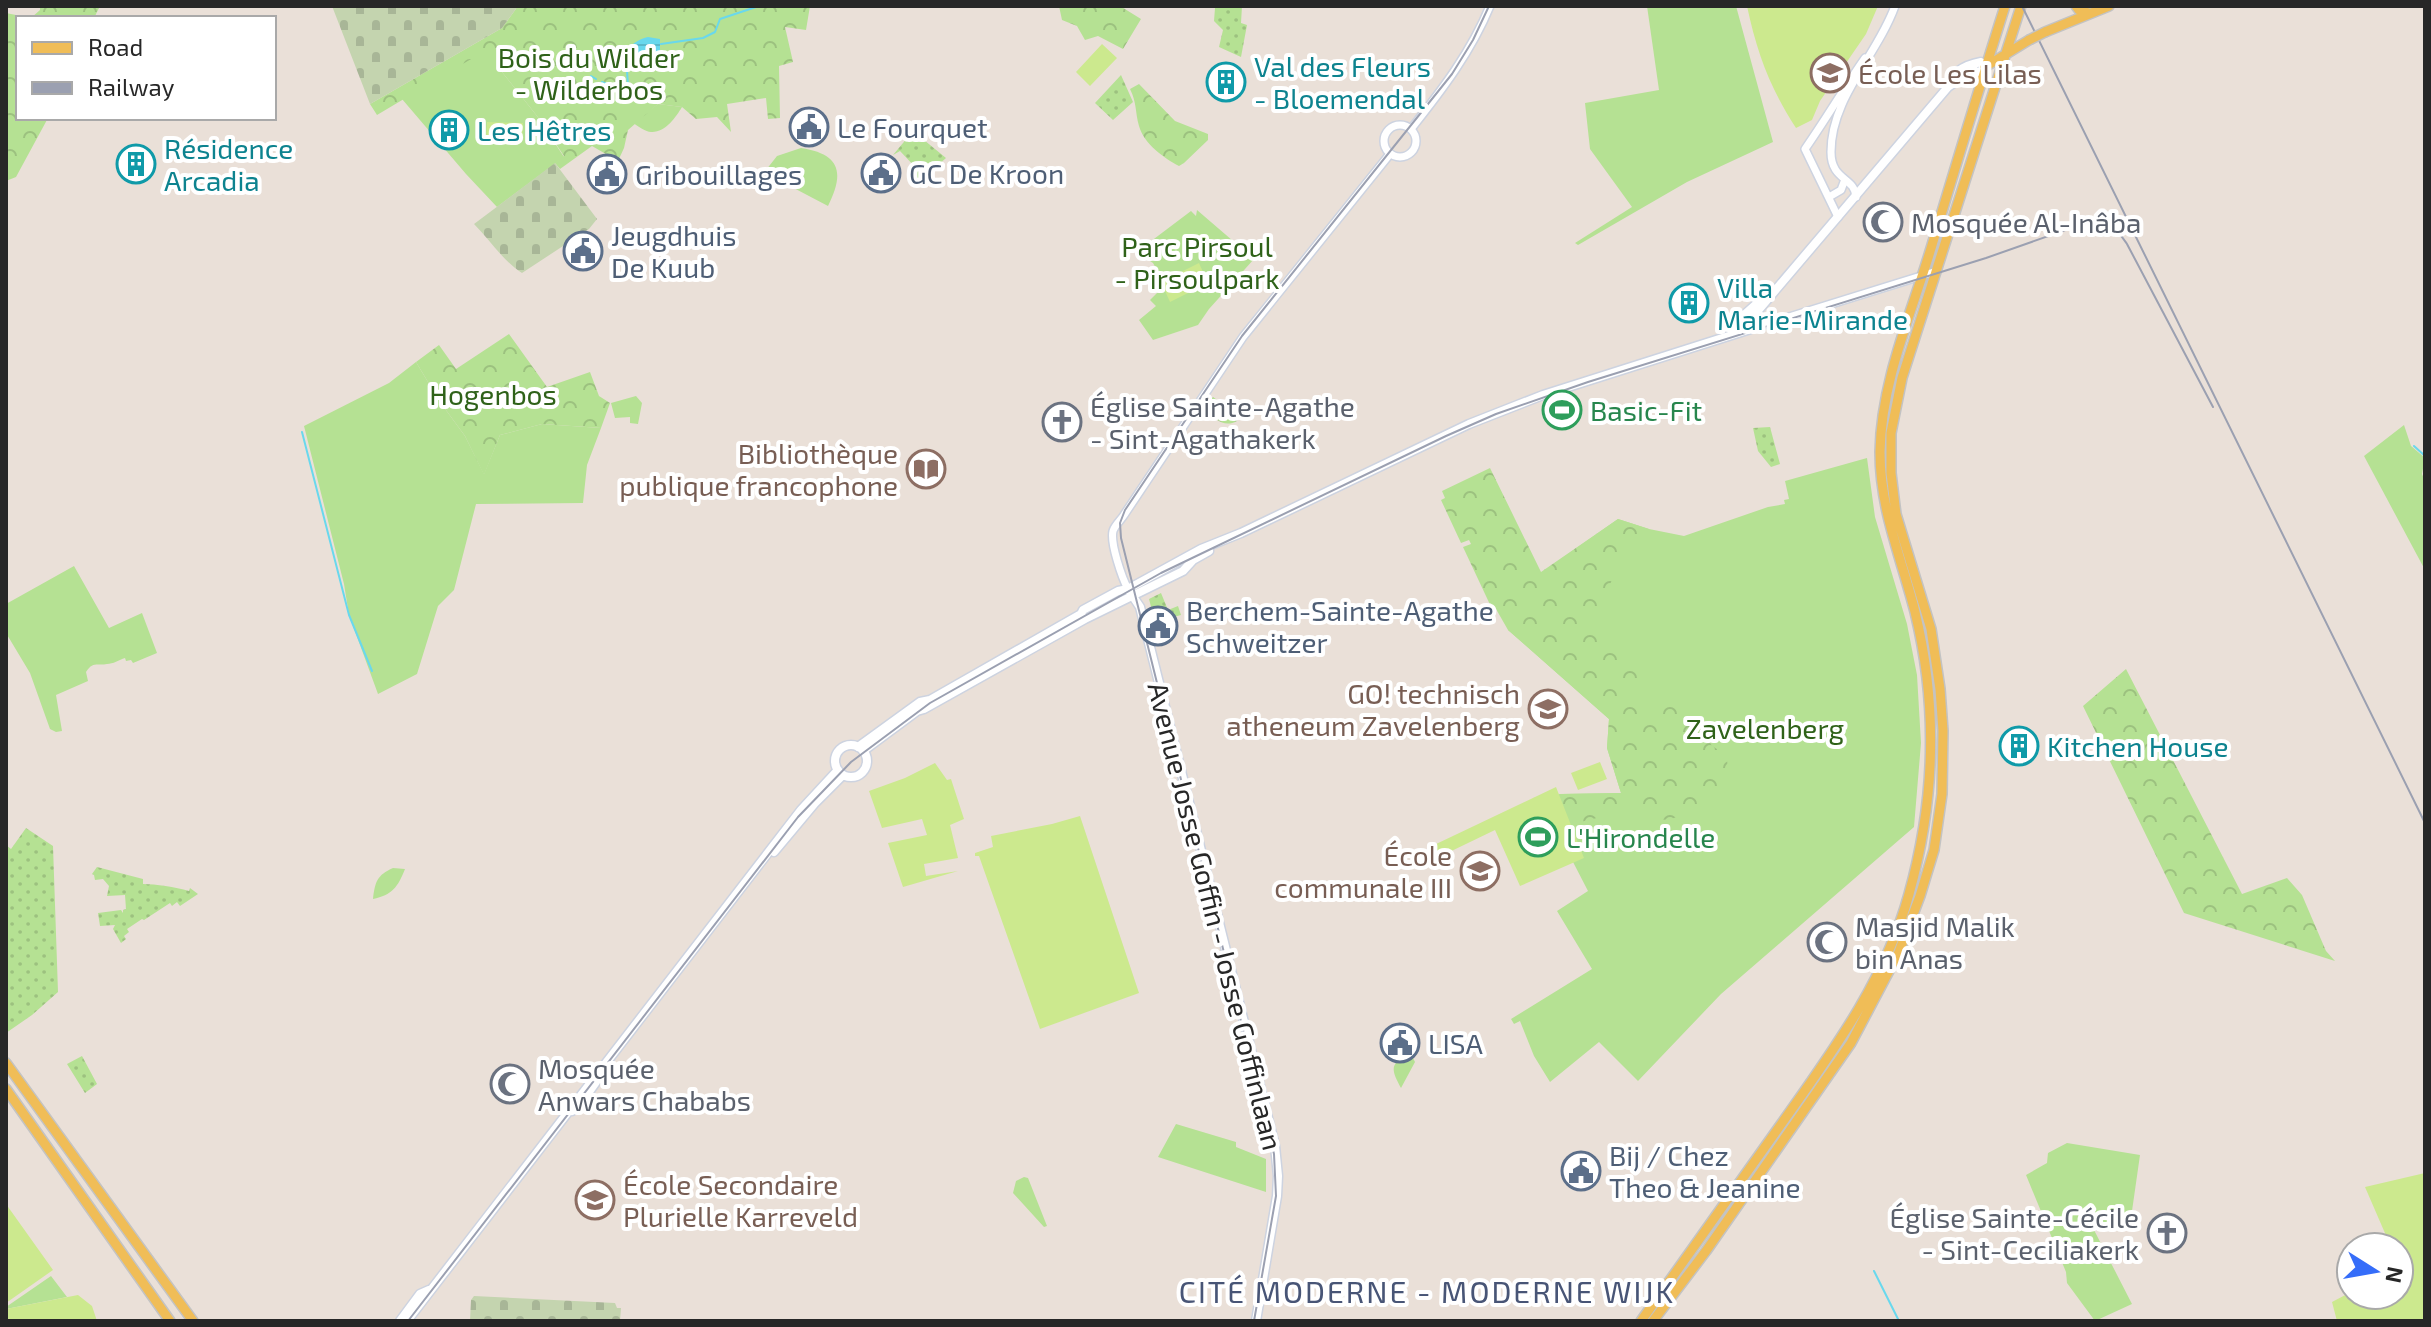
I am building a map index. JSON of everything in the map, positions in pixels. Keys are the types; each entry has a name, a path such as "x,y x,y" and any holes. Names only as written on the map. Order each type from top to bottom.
{"main road":[{"path":"1641,1321 1846,1033 1896,935 1910,892 1929,796 1931,732 1925,659 1914,607 1886,515 1880,449 1892,377 2005,6"},
{"path":"1653,1321 1851,1043 1899,952 1934,850 1944,766 1940,689 1926,611 1896,514 1891,433 1902,378 2021,6"},
{"path":"2076,6 2079,10 2099,8"},
{"path":"1985,67 2029,40 2099,8"},
{"path":"860,749 920,702 930,700 1081,614 1083,610 1118,591 1131,592 1183,571 1193,560 1241,533 1378,466 1531,399 1757,327 1756,313 1948,87 1950,80 1963,68 1981,62 1985,67"},
{"path":"1746,330 1744,315 1778,287"},
{"name":"Avenue Josse Goffin - Josse Goffinlaan","path":"1131,592 1140,607 1275,1146 1277,1196 1256,1321"},
{"path":"848,745 860,749 867,760 862,773 851,778 840,773 834,760 839,750 848,745"},
{"path":"407,1321 801,810 840,773"},
{"path":"1929,796 1932,804 1940,809"},
{"path":"6,1063 193,1321"},
{"path":"6,1089 170,1321"},
{"path":"400,1321 420,1294 430,1290"}],"street":[{"path":"1411,129 1461,64 1490,6"},
{"path":"1856,197 1853,184 1844,182 1832,165 1833,127 1838,110 1889,24 1895,6"},
{"path":"1838,217 1805,149 1823,126 1851,77 1875,47"},
{"path":"1398,124 1411,129 1416,139 1412,152 1402,157 1390,154 1383,143 1387,130 1398,124"},
{"path":"1131,592 1123,580 1112,537 1114,527 1243,337 1390,154"},
{"path":"1829,197 1841,190 1844,182"},
{"path":"1757,327 1937,271"}],"green space":[{"path":"40,6 100,6 95,16 33,16"},
{"path":"332,6 518,6 502,28 370,104"},
{"name":"Bois du Wilder - Wilderbos","path":"518,6 810,6 806,30 785,27 793,62 779,66 780,118 768,119 766,98 727,104 731,132 717,117 696,119 682,107 658,104 628,130 618,161 592,146 560,169 555,163 564,156 498,67 504,61 493,46 377,115 370,104 502,28"},
{"path":"1059,6 1120,6 1141,19 1123,49 1098,36 1085,40 1077,26 1062,20"},
{"path":"1242,6 1241,23 1247,25 1241,57 1219,47 1223,30 1214,21 1215,8"},
{"path":"1647,6 1736,6 1773,142 1687,182 1578,245 1575,243 1632,207 1590,149 1585,103 1659,90"},
{"path":"1747,6 1878,6 1866,34 1820,101 1812,120 1796,128 1766,70"},
{"path":"6,13 21,16 16,16 16,120 47,120 16,177 6,181"},
{"path":"1102,44 1117,58 1090,86 1076,72"},
{"path":"493,45 505,61 498,67 537,116 564,157 497,207 402,99"},
{"path":"1121,75 1133,102 1113,120 1095,103"},
{"path":"1139,84 1175,121 1208,134 1208,140 1179,166 1155,150 1142,133 1130,89"},
{"path":"658,104 682,107 670,124 656,132 633,123"},
{"path":"487,122 523,123 522,142 486,141"},
{"path":"913,131 946,158 917,184 910,177 917,169 900,151 893,155"},
{"path":"801,148 824,155 836,166 836,183 828,206 766,170 777,156"},
{"path":"555,163 597,219 589,229 522,273 474,224"},
{"name":"Parc Pirsoul - Pirsoulpark","path":"1197,210 1254,259 1198,325 1153,340 1139,320 1156,306 1150,300 1158,292 1150,283 1155,281 1151,275 1157,270 1138,251 1191,211 1196,216"},
{"path":"1199,263 1208,283 1170,302 1161,282"},
{"name":"Hogenbos","path":"509,334 547,387 590,372 599,396 610,403 601,428 542,424 500,435 484,475 465,436 416,362 439,345 456,369"},
{"path":"416,362 465,436 484,474 500,435 542,424 601,428 587,465 583,503 476,504 454,590 438,606 417,674 378,694 349,615 304,426 389,383"},
{"path":"636,396 642,403 638,424 630,423 630,417 615,418 611,403"},
{"path":"1213,397 1240,416 1237,421 1224,423 1206,412 1205,408"},
{"path":"2404,425 2411,446 2425,458 2422,474 2425,481 2425,570 2364,456"},
{"path":"1770,427 1780,464 1771,467 1758,451 1753,428"},
{"name":"Zavelenberg","path":"1867,458 1875,517 1907,624 1917,675 1921,743 1914,827 1721,994 1638,1081 1599,1042 1550,1082 1534,1056 1520,1021 1514,1024 1511,1019 1592,969 1557,911 1588,891 1533,798 1621,793 1607,748 1609,719 1508,630 1541,573 1618,519 1684,536 1785,504 1784,500 1789,499 1785,481"},
{"path":"1490,468 1541,572 1618,519 1649,529 1613,578 1593,619 1614,644 1641,644 1639,698 1686,704 1712,746 1727,755 1728,781 1724,793 1708,806 1671,819 1662,820 1634,809 1572,824 1559,794 1621,793 1607,748 1609,719 1508,630 1496,609 1493,611 1463,547 1471,544 1469,540 1461,543 1441,500 1445,498 1442,491"},
{"path":"74,566 109,628 142,613 157,653 133,663 125,658 91,666 86,672 88,681 56,695 62,731 56,732 50,729 30,673 6,633 6,604"},
{"path":"1161,593 1168,610 1178,606 1181,615 1155,622 1149,599"},
{"path":"2126,669 2242,894 2287,878 2302,895 2326,951 2335,961 2184,913 2083,706"},
{"path":"1600,762 1607,779 1578,790 1571,773"},
{"path":"935,763 947,780 951,779 964,819 950,825 958,858 924,864 926,876 958,871 903,887 888,843 927,835 922,819 882,828 869,791"},
{"name":"L'Hirondelle","path":"1556,787 1584,858 1520,886 1495,830 1439,857 1434,845"},
{"path":"1080,816 1139,993 1040,1029 979,856 975,853 993,847 991,836"},
{"path":"26,828 53,846 58,992 6,1033 6,845 11,849"},
{"path":"97,867 143,879 143,884 189,891 190,888 198,894 180,906 177,902 172,906 170,903 142,919 127,929 126,939 121,943 113,929 115,925 100,926 98,913 121,910 123,913 126,909 125,895 107,896 109,886 103,879 95,880 92,874"},
{"path":"393,868 405,869 397,885 385,895 373,899 378,880"},
{"path":"1411,1054 1415,1062 1401,1088 1394,1067 1399,1060"},
{"path":"82,1056 97,1084 85,1093 67,1064"},
{"path":"1176,1124 1236,1142 1236,1147 1266,1159 1266,1192 1158,1157"},
{"path":"2067,1143 2140,1155 2132,1211 2094,1230 2132,1304 2095,1321 2067,1283 2066,1272 2026,1175 2047,1163 2048,1153"},
{"path":"2425,1173 2425,1321 2337,1321 2332,1302 2335,1300 2335,1311 2415,1311 2415,1231 2384,1231 2365,1187"},
{"path":"1028,1178 1047,1226 1044,1227 1013,1193 1016,1181"},
{"path":"6,1204 53,1270 6,1303"},
{"path":"51,1276 67,1297 6,1309 6,1307"},
{"path":"78,1295 92,1306 97,1321 6,1321 6,1309"},
{"path":"474,1296 615,1303 617,1308 621,1308 620,1321 470,1321"}],"water":[{"path":"648,37 660,39 660,55 644,67 627,70 625,58 628,49"}],"waterway":[{"path":"661,44 703,38 715,32 720,19 759,6"},
{"path":"627,71 628,85"},
{"path":"591,76 596,79"},
{"path":"602,82 616,88"},
{"path":"302,432 349,615 372,671"},
{"path":"2414,446 2425,456"},
{"path":"2425,470 2425,482"},
{"path":"1874,1271 1899,1321"}],"tram line":[{"path":"1254,1321 1276,1196 1274,1154 1121,538 1120,523 1125,510 1242,336 1452,74 1489,6"},
{"path":"408,1321 798,817 851,762 930,703 1161,573 1496,414 1588,382 1986,258 2094,220 2110,224 2127,244 2213,407"}],"railway":[{"path":"2022,6 2425,823"}],"place":[{"name":"École Les Lilas","path":"1830,73"},
{"name":"Val des Fleurs - Bloemendal","path":"1226,82"},
{"name":"Le Fourquet","path":"809,127"},
{"name":"Les Hêtres","path":"449,130"},
{"name":"Résidence Arcadia","path":"136,164"},
{"name":"GC De Kroon","path":"881,173"},
{"name":"Gribouillages","path":"607,174"},
{"name":"Mosquée Al-Inâba","path":"1883,222"},
{"name":"Jeugdhuis De Kuub","path":"583,251"},
{"name":"Villa Marie-Mirande","path":"1689,303"},
{"name":"Basic-Fit","path":"1562,410"},
{"name":"Église Sainte-Agathe - Sint-Agathakerk","path":"1062,422"},
{"name":"Bibliothèque publique francophone","path":"926,469"},
{"name":"Berchem-Sainte-Agathe Schweitzer","path":"1158,626"},
{"name":"GO! technisch atheneum Zavelenberg","path":"1548,709"},
{"name":"Kitchen House","path":"2019,746"},
{"name":"L'Hirondelle","path":"1538,837"},
{"name":"École communale III","path":"1480,871"},
{"name":"Masjid Malik bin Anas","path":"1827,942"},
{"name":"LISA","path":"1400,1043"},
{"name":"Mosquée Anwars Chababs","path":"510,1084"},
{"name":"Bij / Chez Theo & Jeanine","path":"1581,1171"},
{"name":"École Secondaire Plurielle Karreveld","path":"595,1200"},
{"name":"Église Sainte-Cécile - Sint-Ceciliakerk","path":"2167,1233"}],"district":[{"name":"CITÉ MODERNE - MODERNE WIJK","path":"1427,1291"}]}
